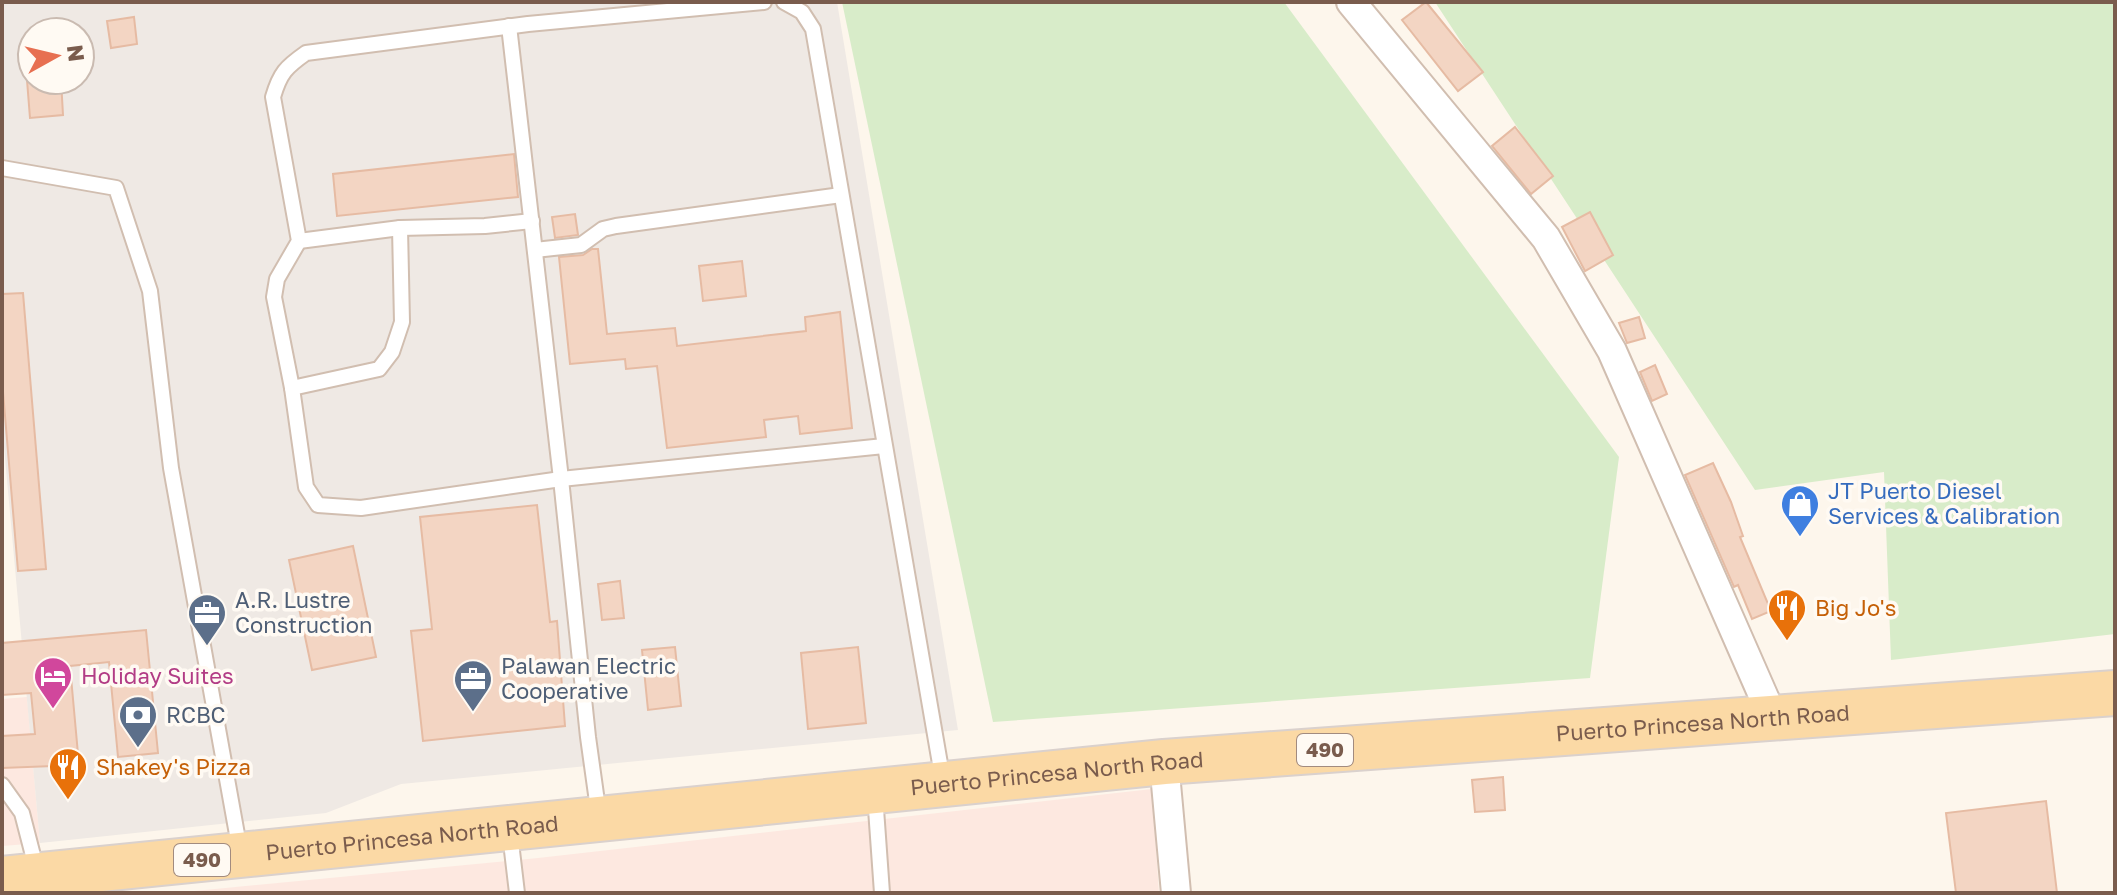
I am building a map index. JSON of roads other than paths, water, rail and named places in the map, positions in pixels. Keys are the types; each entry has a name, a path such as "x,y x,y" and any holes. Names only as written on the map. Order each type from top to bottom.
{"main road":[{"name":"Puerto Princesa North Road","path":"20,877 1164,762 2115,693"}],"street":[{"path":"1351,2 1546,238 1587,306 1612,351 1773,718"},
{"path":"1164,762 1176,893"}],"lane":[{"path":"764,2 509,26 306,53 291,63 279,76 273,97 299,241 274,287 306,487 318,505 361,508 561,479 884,446"},
{"path":"784,2 802,12 813,29 943,785"},
{"path":"509,26 588,737 600,819"},
{"path":"2,168 116,188 150,291 171,468 240,856"},
{"path":"535,250 581,245 603,229 616,226 841,195"},
{"path":"299,241 400,228 485,226 532,221"},
{"path":"292,388 379,369 392,352 402,322 400,228"},
{"path":"2,785 22,813 20,877"},
{"path":"875,790 882,893"},
{"path":"510,828 517,893"}],"place":[{"name":"JT Puerto Diesel Services & Calibration","path":"1800,538"},
{"name":"Big Jo's","path":"1787,642"},
{"name":"A.R. Lustre Construction","path":"207,647"},
{"name":"Holiday Suites","path":"53,710"},
{"name":"Palawan Electric Cooperative","path":"473,713"},
{"name":"RCBC","path":"138,749"},
{"name":"Shakey's Pizza","path":"68,801"}]}
